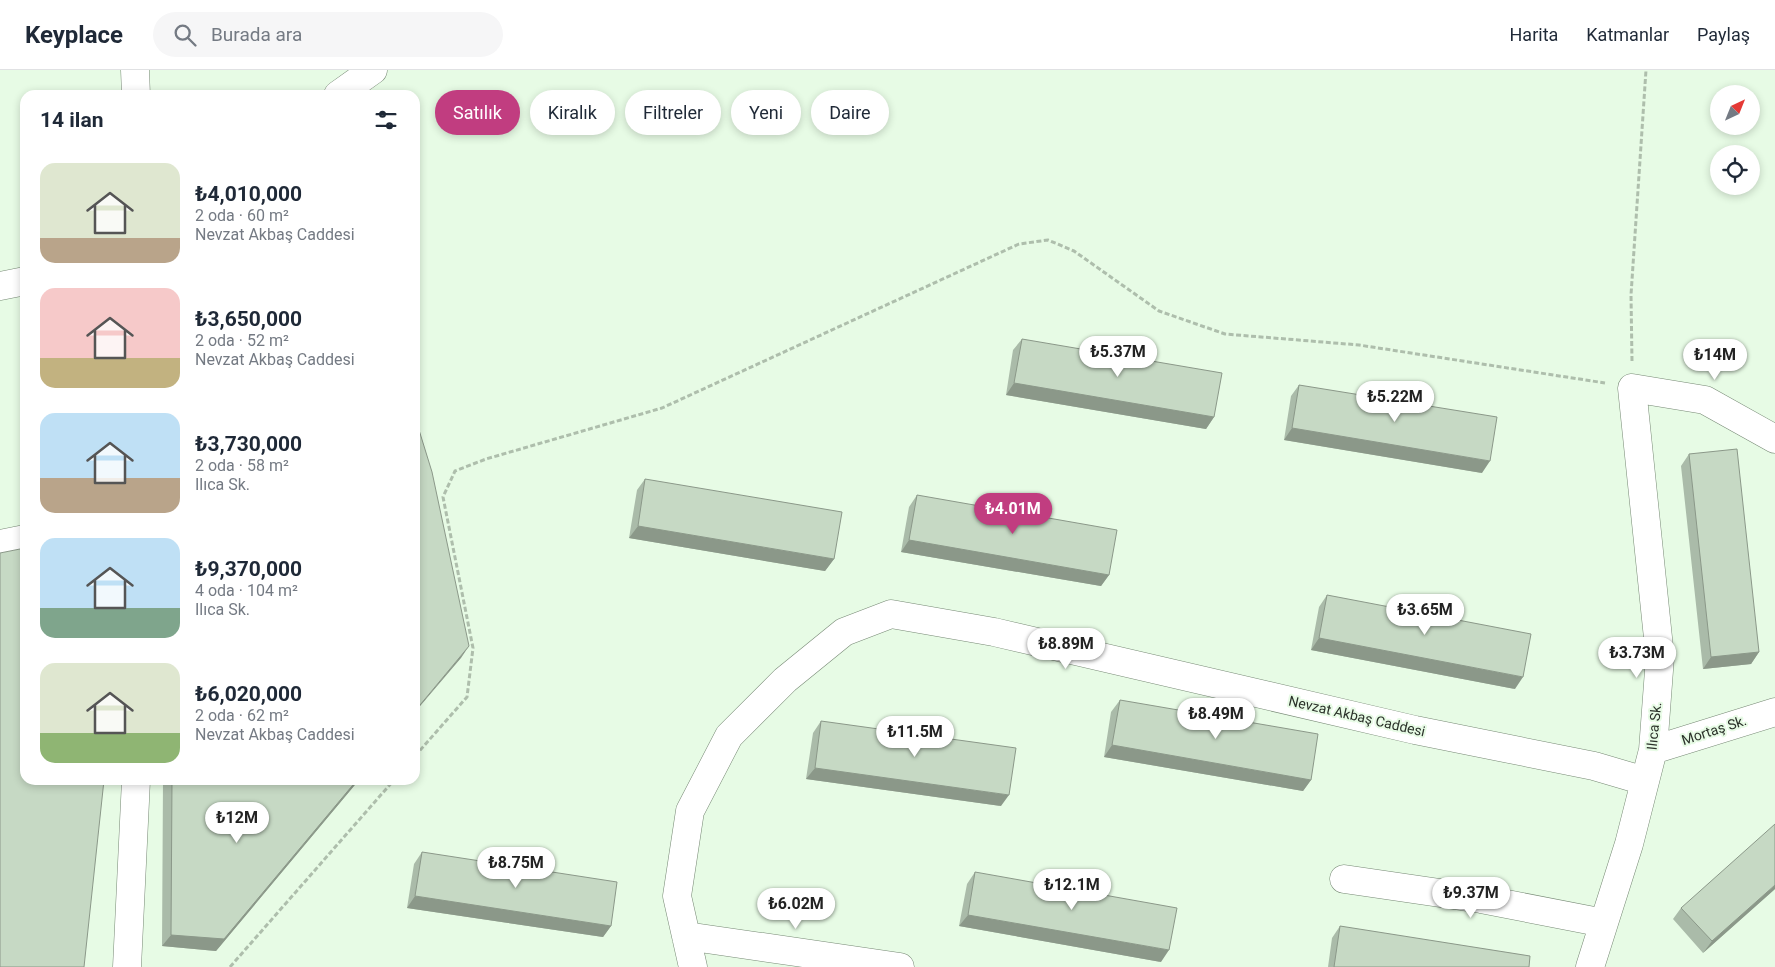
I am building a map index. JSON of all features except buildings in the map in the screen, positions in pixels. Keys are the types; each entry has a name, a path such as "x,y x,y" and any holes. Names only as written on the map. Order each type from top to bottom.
{"street":[{"path":"135,70 136,90"},
{"path":"345,90 373,70"},
{"path":"0,286 20,282"},
{"path":"1632,388 1706,400 1775,439"},
{"name":"Ilıca Sk.","path":"1590,967 1629,844 1653,750 1660,657 1632,388"},
{"path":"0,544 20,540"},
{"name":"Nevzat Akbaş Caddesi","path":"693,967 678,896 690,811 729,736 785,680 844,632 891,614 994,632 1414,730 1594,766 1645,781"},
{"name":"Mortaş Sk.","path":"1653,750 1775,712"},
{"path":"127,967 136,785"},
{"path":"1344,879 1481,899 1604,923"},
{"path":"686,936 900,967"}],"path":[{"path":"420,750 467,697 473,648 443,497 455,471 486,459 662,408 1019,244 1048,240 1074,251 1158,311 1226,334 1359,345 1632,388 1631,295 1646,70"},
{"path":"230,967 390,785"}]}
